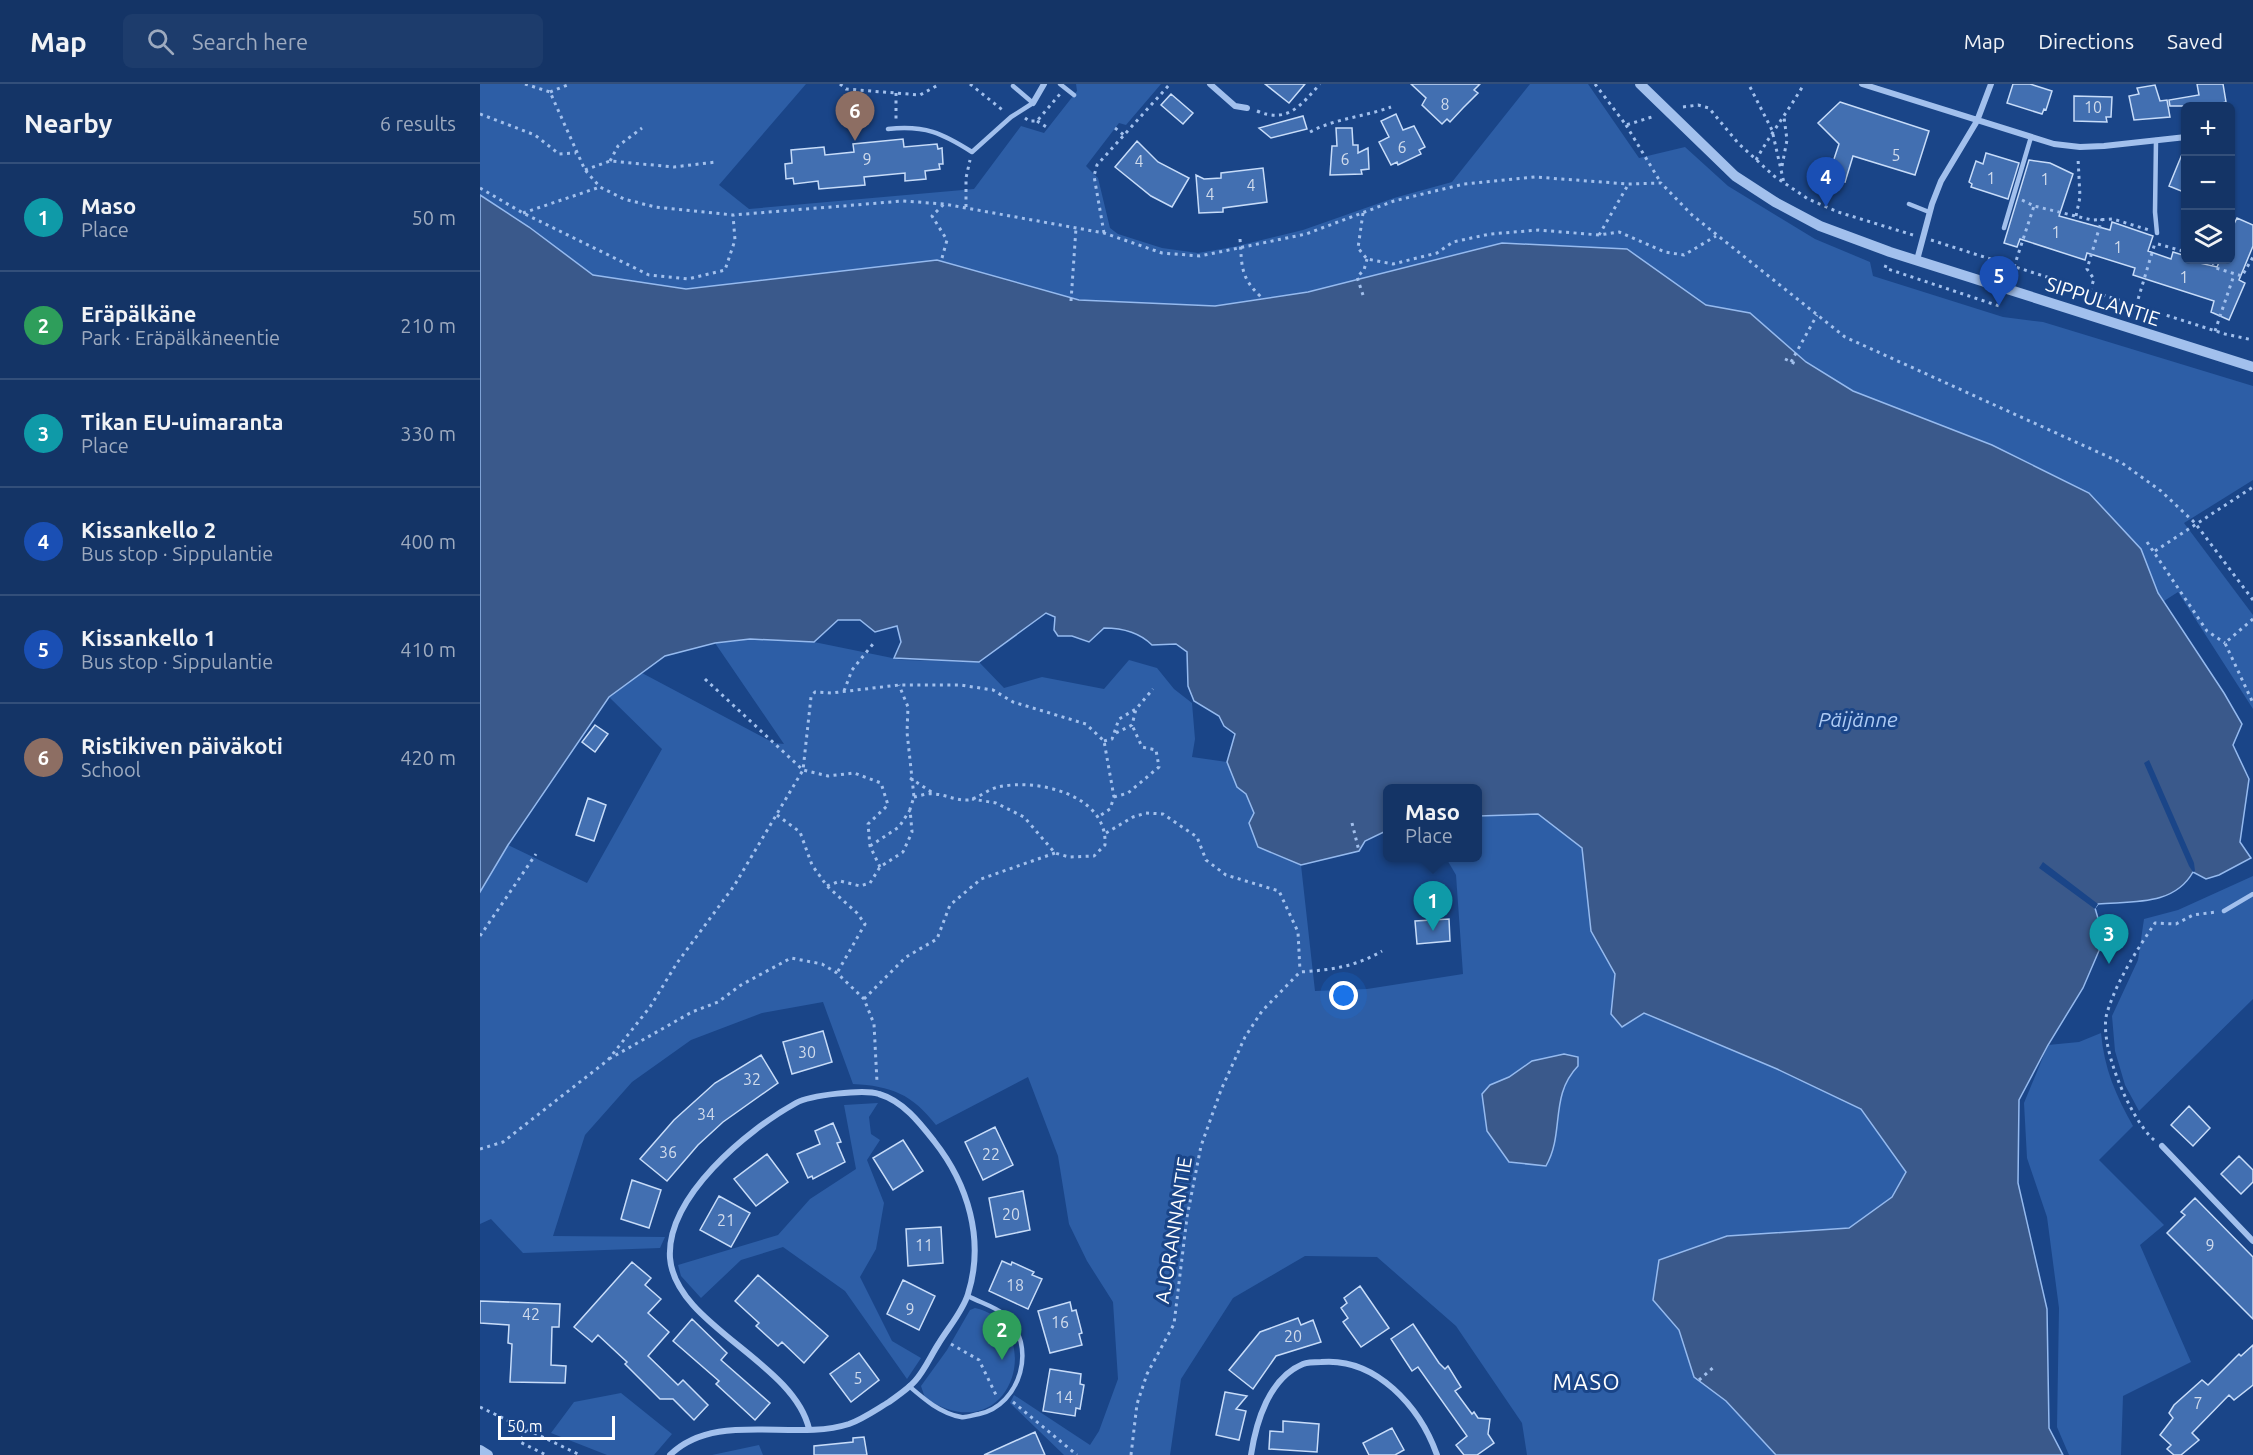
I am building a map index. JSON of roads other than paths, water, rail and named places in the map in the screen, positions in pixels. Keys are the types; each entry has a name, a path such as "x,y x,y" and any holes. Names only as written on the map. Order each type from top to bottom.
{"street":[{"path":"1033,103 1044,84"},
{"path":"1210,84 1234,105 1247,108"},
{"name":"SIPPULANTIE","path":"1640,84 1735,176 1775,202 1820,226 1917,260 2253,367"},
{"path":"1862,84 2031,137 2078,147 2181,138"},
{"path":"1917,260 1929,212 1941,182 1977,120 1991,84"},
{"path":"670,1455 684,1441 707,1434 809,1429 849,1424 880,1407 909,1386 968,1296 974,1256 972,1216 958,1176 916,1118 898,1104 878,1093 846,1093 798,1101 737,1143 691,1194 670,1239 673,1278 701,1312 792,1394 806,1416 809,1429"},
{"path":"2162,1146 2253,1241"},
{"path":"1251,1455 1264,1403 1286,1374 1304,1363 1336,1360 1358,1365 1389,1384 1410,1408 1431,1439 1437,1455"},
{"path":"480,1450 488,1455"}],"lane":[{"path":"1060,84 1074,95"},
{"path":"888,129 923,128 944,134 972,152 1011,117 1033,103 1012,86"},
{"path":"2004,228 2031,137"},
{"path":"2156,140 2157,233"},
{"path":"1909,204 1929,212"},
{"path":"2224,911 2253,894"},
{"path":"894,1110 898,1104"},
{"path":"909,1386 934,1407 962,1417 992,1411 1004,1402 1023,1370 1021,1338 1005,1315 968,1296"}],"water":[{"name":"Päijänne","path":"480,195 529,227 593,275 686,289 937,260 1079,300 1215,306 1308,292 1502,243 1627,249 1706,305 1750,313 1806,362 1853,391 1992,445 2089,493 2141,549 2158,593 2242,724 2233,745 2249,779 2240,842 2251,858 2219,875 2206,879 2193,872 2175,891 2152,900 2098,904 2095,908 2104,939 2083,988 2048,1045 2019,1100 2018,1183 2047,1309 2049,1428 2063,1455 1776,1455 1726,1401 1694,1377 1679,1330 1653,1300 1659,1260 1727,1236 1849,1228 1892,1197 1906,1172 1861,1109 1777,1069 1644,1013 1622,1027 1611,1014 1615,974 1591,931 1582,848 1538,814 1482,816 1482,784 1383,784 1383,832 1365,841 1359,851 1301,865 1258,847 1249,823 1254,813 1246,794 1237,787 1227,762 1235,734 1224,726 1219,716 1194,701 1188,686 1187,652 1176,644 1152,645 1136,634 1111,628 1104,628 1089,642 1072,636 1058,636 1054,630 1055,617 1046,613 979,662 894,658 901,642 897,626 875,632 860,620 838,620 814,642 750,639 715,643 665,656 609,697 508,845 480,892"},
{"path":"1564,1054 1578,1057 1578,1066 1563,1090 1555,1141 1546,1166 1509,1162 1487,1131 1482,1094 1490,1085 1509,1077 1532,1061"}],"place":[{"name":"Ristikiven päiväkoti","path":"855,141"},
{"name":"Kissankello 2","path":"1826,207"},
{"name":"Kissankello 1","path":"1999,306"},
{"name":"Maso","path":"1433,931"},
{"name":"Tikan EU-uimaranta","path":"2109,964"},
{"name":"Eräpälkäne","path":"1002,1360"}],"district":[{"name":"MASO","path":"1587,1381"}]}
